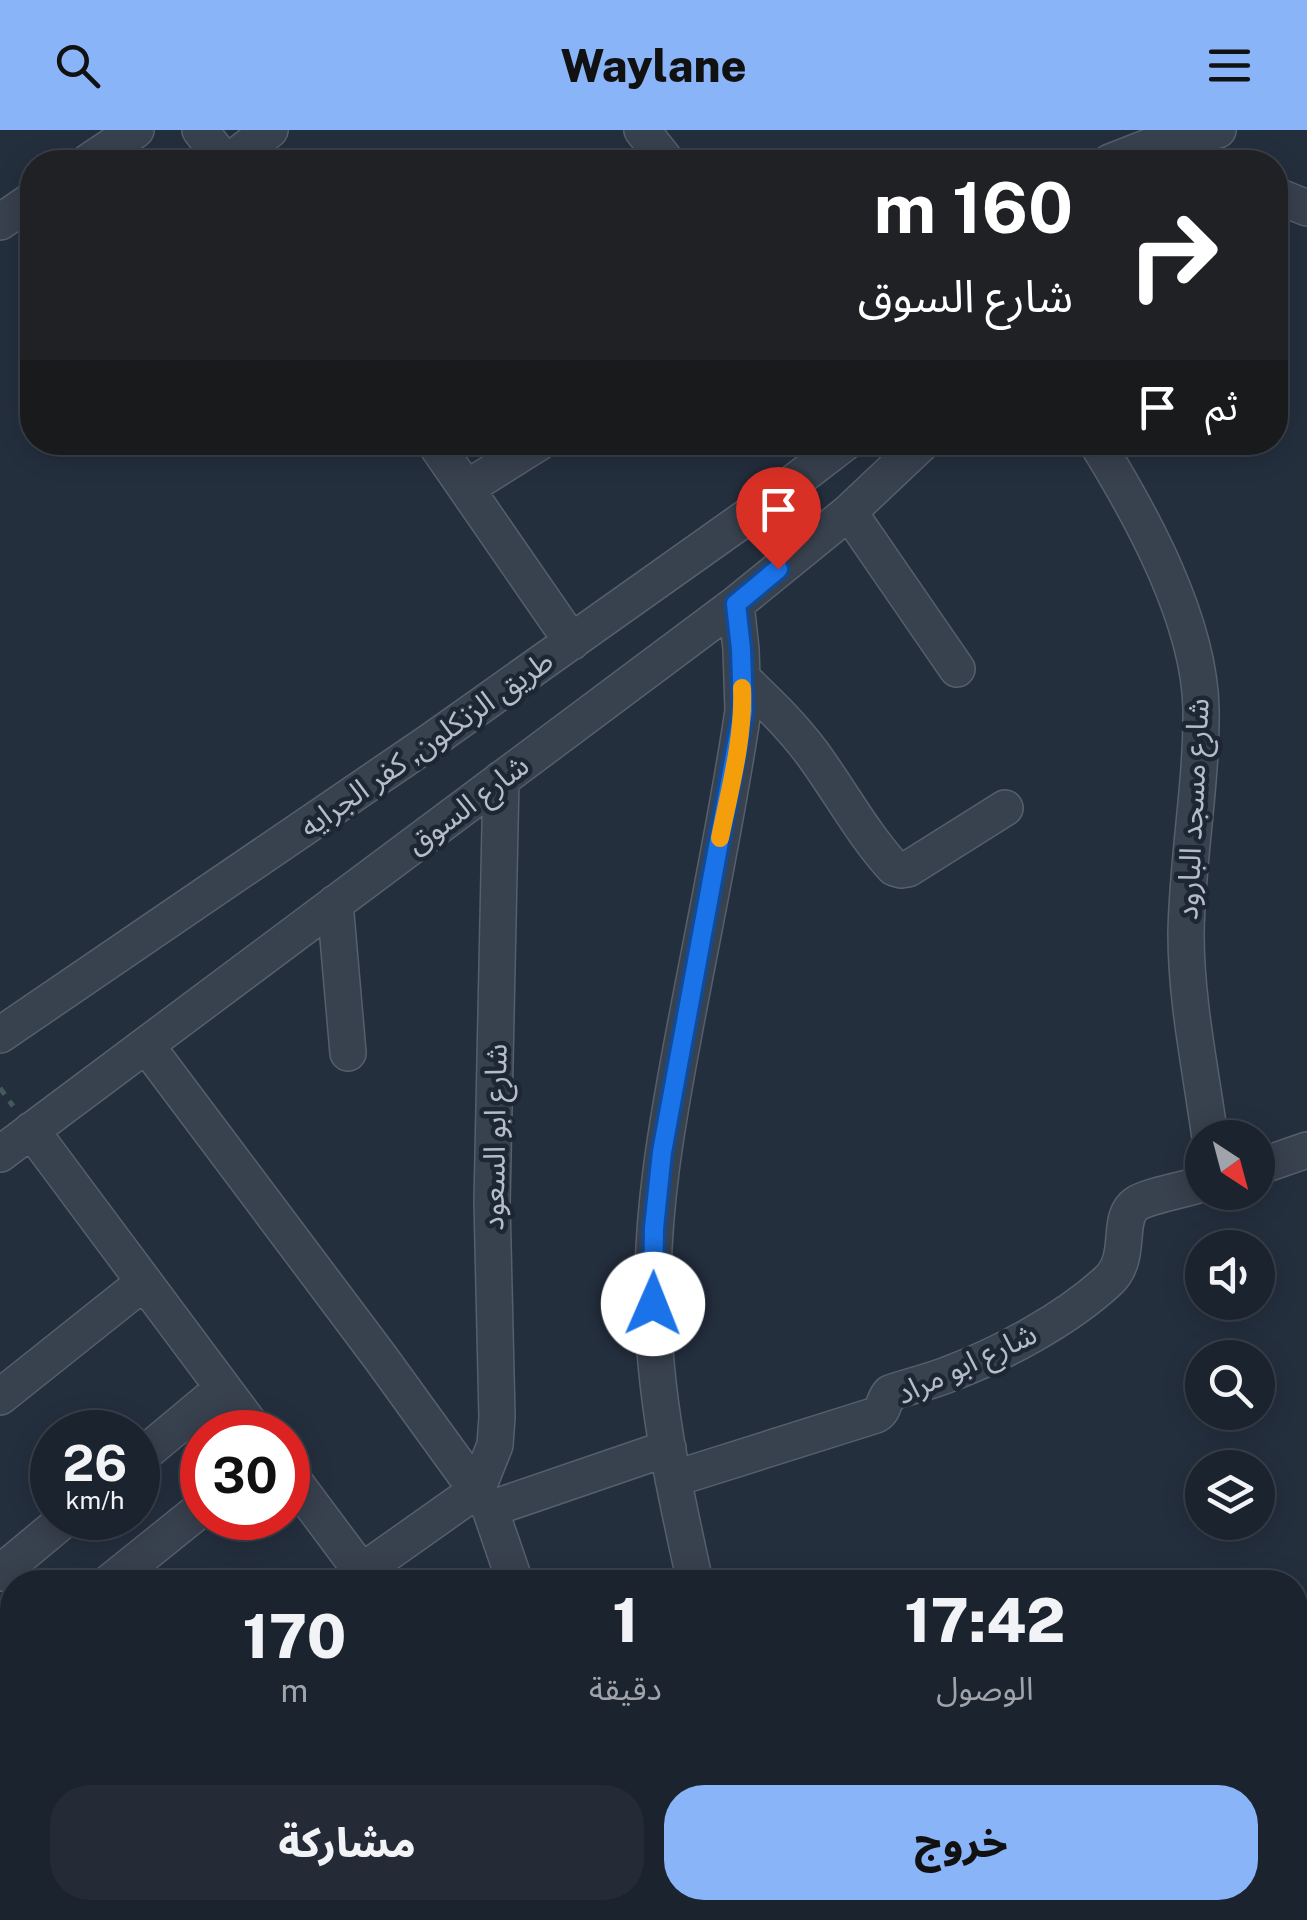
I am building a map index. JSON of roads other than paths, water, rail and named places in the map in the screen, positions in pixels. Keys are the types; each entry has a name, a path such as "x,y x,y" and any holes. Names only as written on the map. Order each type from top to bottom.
{"street":[{"path":"106,150 136,130"},
{"path":"200,130 216,150"},
{"path":"242,150 270,130"},
{"path":"1176,150 1210,131"},
{"path":"1122,148 1157,150"},
{"path":"443,455 572,642"},
{"path":"467,488 519,455"},
{"name":"طريق الزنكلون, كفر الجرايه","path":"0,1035 431,742 829,455"},
{"name":"شارع السوق","path":"0,1154 736,604 848,512 909,455"},
{"name":"شارع مسجد البارود","path":"1104,455 1144,525 1182,615 1195,658 1201,703 1200,749 1186,938 1208,1120"},
{"path":"768,502 799,552"},
{"path":"848,512 958,669"},
{"path":"693,1570 656,1379 654,1228 662,1152 743,711 736,604"},
{"path":"742,678 802,740 894,868 908,868 1006,808"},
{"name":"شارع ابو السعود","path":"484,1500 497,1416 492,1202 501,779"},
{"path":"335,903 348,1053"},
{"path":"146,1045 484,1500 510,1570"},
{"path":"31,1130 240,1410"},
{"path":"1275,1160 1307,1150"},
{"name":"شارع ابو مراد","path":"670,1464 876,1415 890,1393 950,1374 1034,1333 1113,1276 1122,1260 1129,1210 1140,1201 1185,1189"},
{"path":"0,1398 143,1283"},
{"path":"160,1440 223,1388"},
{"path":"366,1570 484,1500 670,1464"},
{"path":"310,1508 350,1570"},
{"path":"125,1570 180,1526"},
{"path":"2,1570 39,1540"}]}
